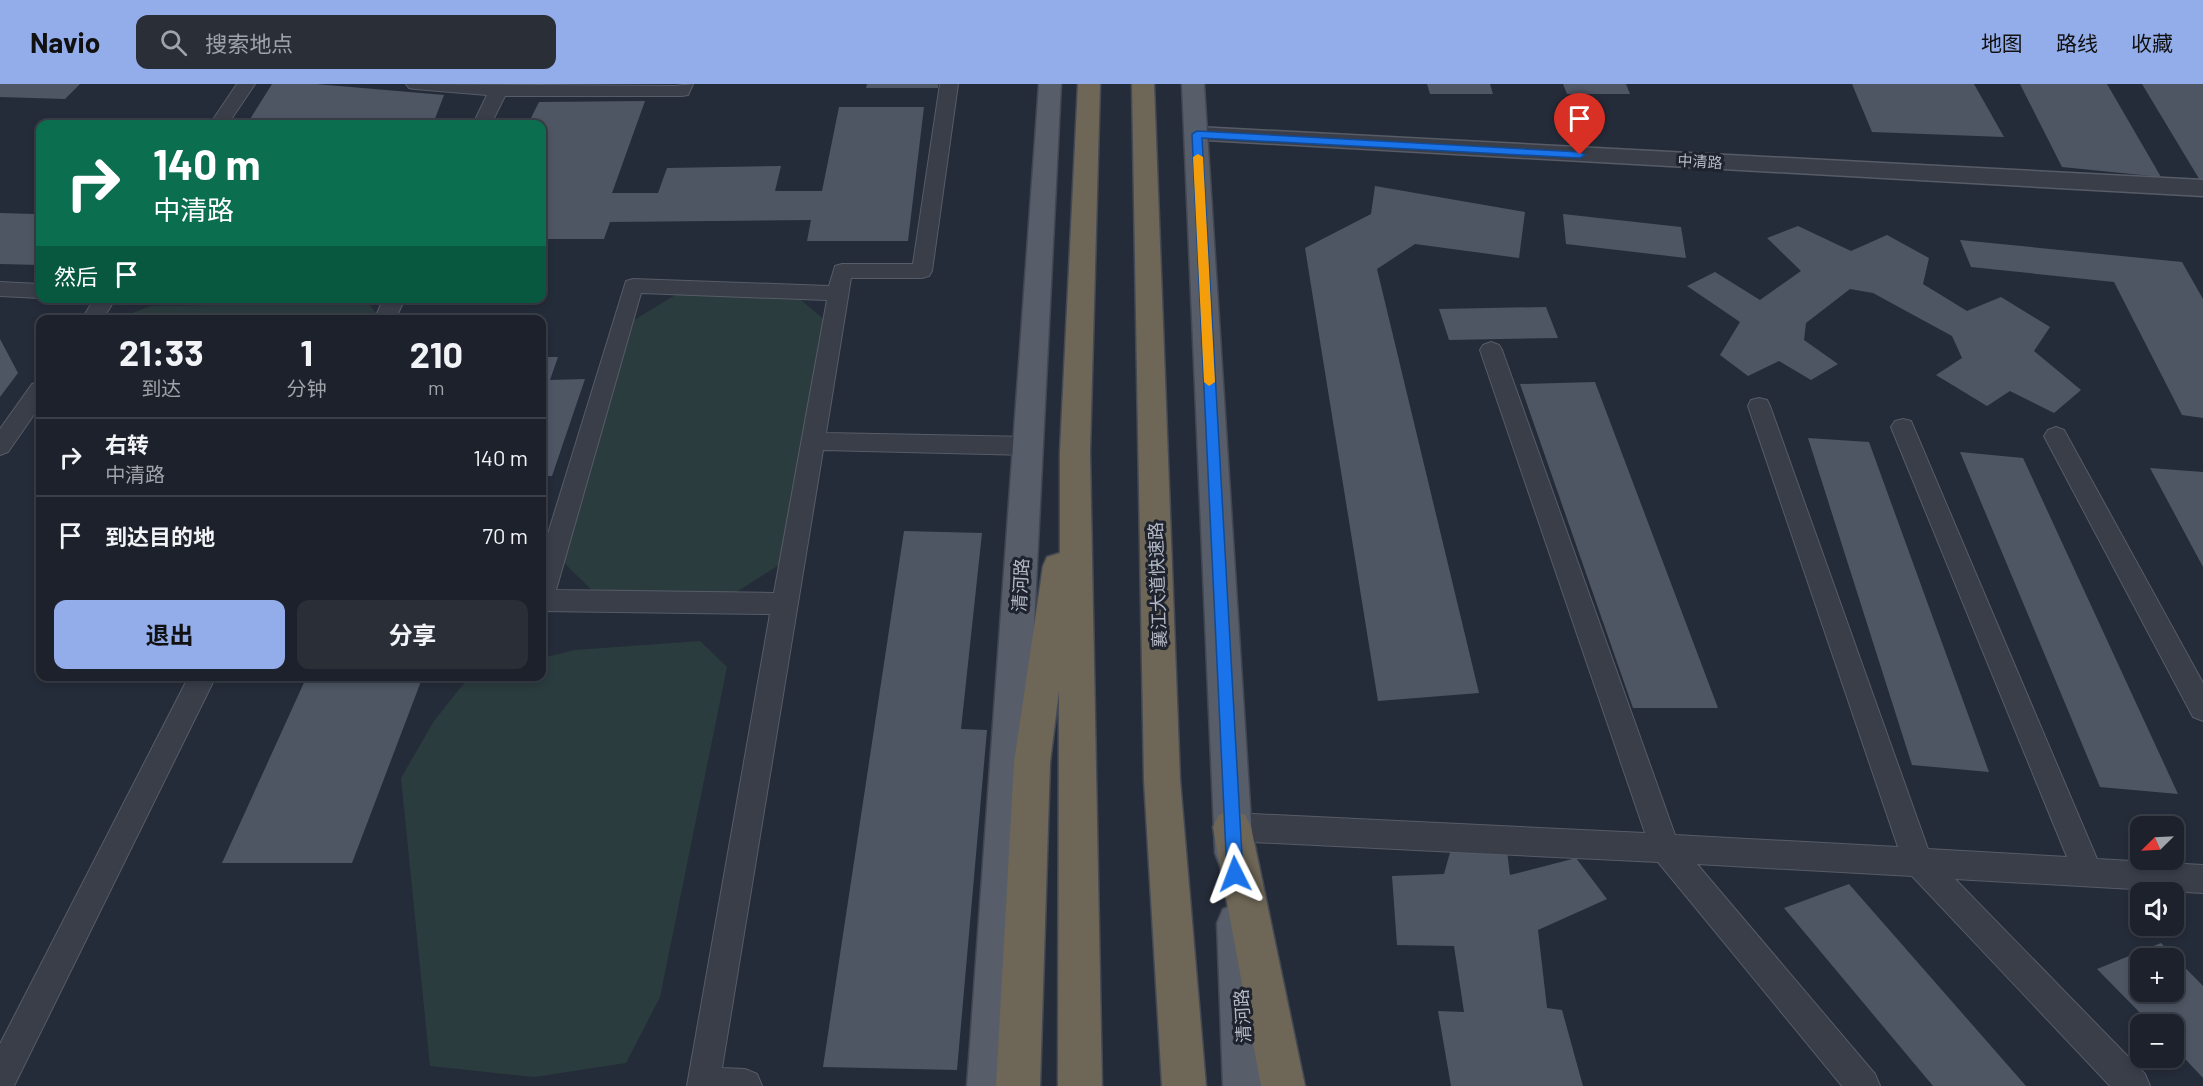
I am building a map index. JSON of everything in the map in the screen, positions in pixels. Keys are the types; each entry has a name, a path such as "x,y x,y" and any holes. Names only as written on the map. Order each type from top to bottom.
{"highway":[{"path":"1080,1086 1075,452 1089,84"},
{"name":"襄江大道快速路","path":"1143,84 1162,780 1184,1086"},
{"path":"1018,1086 1032,762 1075,452"},
{"path":"1232,827 1283,1086"}],"main road":[{"name":"清河路","path":"990,1086 1050,84"},
{"name":"清河路","path":"1193,84 1245,1086"}],"street":[{"name":"中清路","path":"1197,134 2203,188"}],"lane":[{"path":"222,120 246,84"},
{"path":"415,84 499,90 682,91 684,84"},
{"path":"746,1086 701,1085 842,271 922,271 949,84"},
{"path":"484,120 499,90"},
{"path":"546,580 633,286 838,293"},
{"path":"0,289 36,291"},
{"path":"1491,350 1665,848 1863,1086"},
{"path":"0,446 36,396"},
{"path":"1759,406 1918,862 2133,1086"},
{"path":"1903,426 2088,872"},
{"path":"2056,436 2203,709"},
{"path":"814,441 1029,446"},
{"path":"546,600 785,604"},
{"path":"0,1078 200,681"},
{"path":"1232,827 1665,848 2202,879"}],"shaded area":[{"path":"687,288 790,291 832,326 793,556 719,603 603,601 554,553 621,328"},
{"path":"368,303 376,313 375,315 127,315 151,306"},
{"path":"700,641 727,667 660,997 626,1063 534,1077 430,1066 401,778 434,721 466,681 546,681 546,657 575,650"}],"building":[{"path":"0,84 80,84 65,99 0,97"},
{"path":"272,84 316,84 444,95 435,120 250,120"},
{"path":"867,84 938,84 938,88 866,88"},
{"path":"1427,84 1490,84 1493,94 1430,94"},
{"path":"1563,84 1626,84 1630,94 1567,94"},
{"path":"1852,84 1974,84 2004,137 1872,132"},
{"path":"2020,84 2107,84 2161,177 2062,167"},
{"path":"2142,84 2203,84 2203,182 2201,182"},
{"path":"645,101 612,193 658,193 667,168 781,166 775,191 822,191 839,107 924,107 908,241 807,241 811,220 610,222 604,239 546,239 546,120 530,120 539,102"},
{"path":"1375,186 1525,212 1519,258 1415,244 1377,269 1479,693 1378,701 1305,248 1371,214"},
{"path":"0,213 35,214 36,265 0,264"},
{"path":"1563,214 1681,227 1686,258 1566,244"},
{"path":"1798,226 1851,251 1887,235 1929,258 1923,284 1967,311 2001,297 2050,327 2034,351 2081,390 2054,413 2010,391 1987,406 1936,375 1962,358 1952,336 1873,293 1850,289 1806,323 1804,340 1838,364 1811,380 1779,361 1748,376 1720,355 1740,322 1687,286 1715,272 1760,300 1801,271 1767,238"},
{"path":"1960,240 2182,262 2203,299 2203,418 2182,415 2114,282 1971,267"},
{"path":"1546,307 1558,338 1449,340 1439,309"},
{"path":"0,339 18,373 0,397"},
{"path":"546,357 558,357 550,380 585,379 552,476 546,476"},
{"path":"1595,382 1718,708 1633,708 1520,384"},
{"path":"1808,438 1869,442 1989,772 1912,765"},
{"path":"1960,452 2023,458 2178,794 2100,787"},
{"path":"2150,468 2203,472 2203,567"},
{"path":"904,531 982,533 961,729 987,730 957,1070 823,1067"},
{"path":"305,681 421,681 352,863 222,863"},
{"path":"1451,849 1507,851 1510,875 1576,858 1607,899 1538,930 1547,1008 1562,1010 1583,1086 1451,1086 1438,1011 1464,1012 1454,946 1397,945 1392,876 1444,874"},
{"path":"1849,884 2026,1086 1933,1086 1784,908"},
{"path":"2161,943 2166,948 2149,948"},
{"path":"2130,956 2130,1002 2184,1002 2184,967 2203,986 2203,1078 2184,1058 2184,1014 2141,1014 2097,969"}],"slow traffic":[{"path":"1198,157 1209,382"}],"route":[{"path":"1235,874 1197,134 1580,155"}]}
